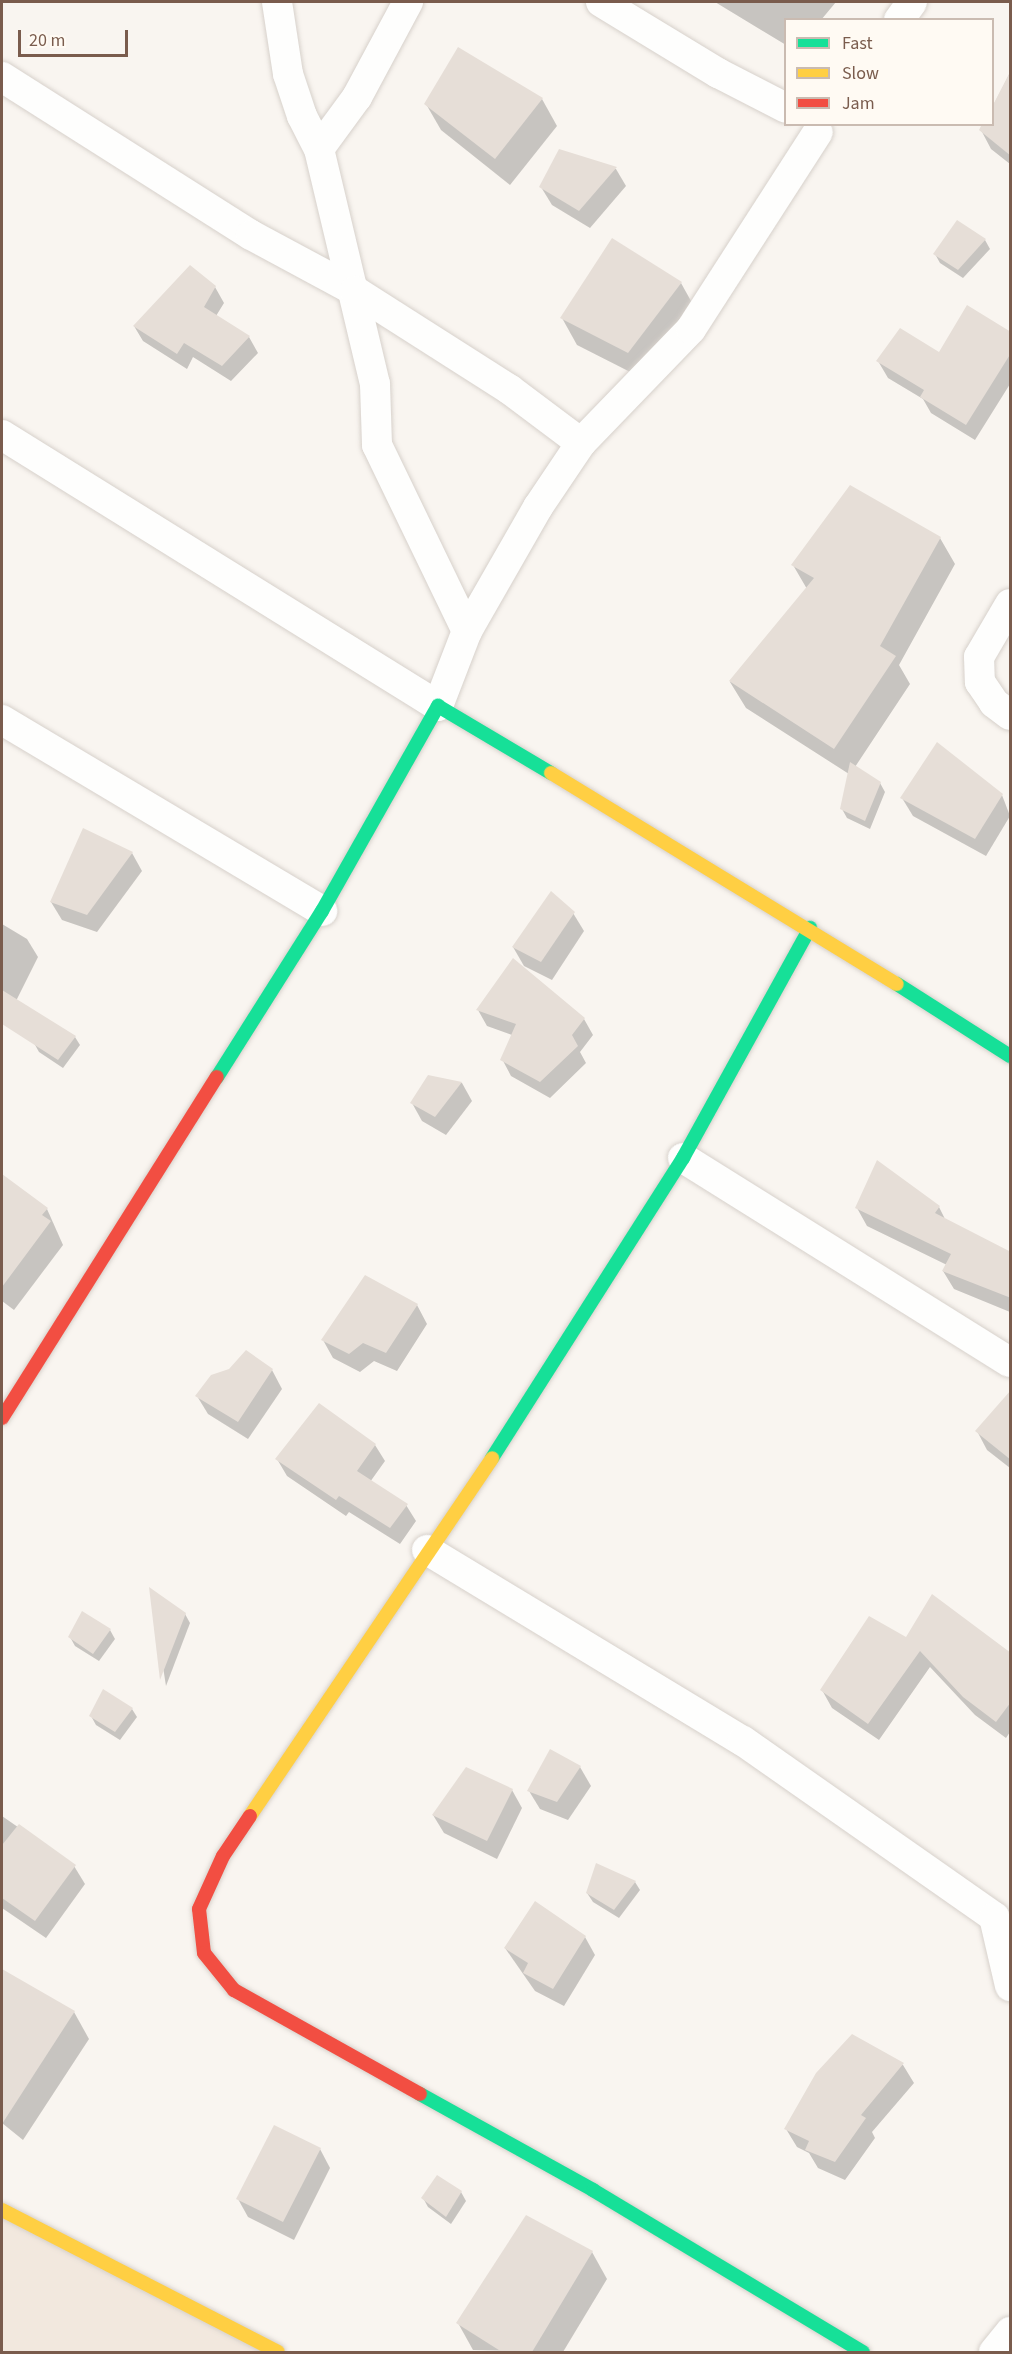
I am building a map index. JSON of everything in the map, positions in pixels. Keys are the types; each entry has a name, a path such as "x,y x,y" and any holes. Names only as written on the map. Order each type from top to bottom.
{"street":[{"path":"277,2 288,74 302,116 319,150 355,291 375,384 377,445 467,631"},
{"path":"319,150 357,97 408,2"},
{"path":"601,2 709,67 784,107"},
{"path":"900,18 912,2"},
{"path":"2,77 252,235 355,291 509,389 581,443"},
{"path":"2,1418 322,911 438,706 467,631 538,507 581,443 691,329 816,127"},
{"path":"2,435 438,706 810,928 1011,1056"},
{"path":"1011,604 979,657 980,682 994,703 1011,715"},
{"path":"2,720 322,911"},
{"path":"810,928 683,1158 548,1376 427,1550 223,1856 199,1909 204,1953 234,1990 593,2190 863,2352"},
{"path":"683,1158 1011,1362"},
{"path":"427,1550 743,1741 1002,1926 1011,1986"},
{"path":"2,2210 278,2352"},
{"path":"994,2352 1011,2332"}],"shaded area":[{"path":"2,2210 278,2352 2,2352"}],"building":[{"path":"458,47 543,98 495,159 424,104"},
{"path":"1011,70 1011,156 979,130 981,126 994,126 994,103"},
{"path":"559,149 617,167 579,211 539,187"},
{"path":"957,220 986,239 958,270 933,254"},
{"path":"612,238 682,282 628,353 560,318"},
{"path":"190,265 216,286 204,307 250,336 222,366 184,343 177,354 133,326"},
{"path":"967,305 1011,332 1011,353 966,425 920,397 924,390 876,361 900,328 939,352"},
{"path":"850,485 941,537 880,646 896,656 834,749 729,681 814,578 791,565"},
{"path":"937,742 1003,794 975,839 900,798"},
{"path":"850,762 881,782 865,821 840,809"},
{"path":"83,828 133,852 87,915 50,902"},
{"path":"551,891 575,912 541,962 512,947"},
{"path":"513,958 585,1018 572,1035 578,1046 540,1082 500,1060 516,1024 476,1010"},
{"path":"2,990 76,1036 58,1060 2,1024"},
{"path":"428,1075 462,1082 435,1117 410,1103"},
{"path":"877,1160 940,1206 935,1213 1011,1252 1011,1298 942,1271 951,1254 855,1208"},
{"path":"2,1174 48,1208 42,1215 51,1221 2,1287"},
{"path":"365,1275 418,1304 386,1353 363,1343 349,1354 321,1340"},
{"path":"246,1350 273,1369 238,1422 195,1396 211,1375 229,1369"},
{"path":"1011,1390 1011,1460 975,1431"},
{"path":"319,1403 376,1444 357,1471 408,1504 390,1528 339,1496 336,1500 275,1459"},
{"path":"149,1587 186,1613 160,1680"},
{"path":"932,1594 1011,1653 1011,1702 996,1722 963,1697 920,1651 868,1724 820,1690 869,1616 906,1637"},
{"path":"82,1611 111,1629 93,1654 68,1637"},
{"path":"103,1689 133,1708 115,1732 89,1716"},
{"path":"550,1749 581,1766 557,1802 527,1791"},
{"path":"466,1767 513,1789 487,1841 432,1815"},
{"path":"19,1824 76,1865 35,1921 2,1898 2,1845"},
{"path":"596,1863 636,1881 614,1910 586,1893"},
{"path":"535,1901 586,1936 553,1989 523,1973 528,1963 504,1948"},
{"path":"2,1969 75,2011 2,2124"},
{"path":"852,2034 904,2063 861,2115 866,2118 835,2162 805,2150 809,2141 784,2129 816,2073"},
{"path":"274,2125 321,2148 283,2222 236,2199"},
{"path":"437,2175 462,2191 446,2217 421,2198"},
{"path":"526,2215 593,2251 532,2352 502,2352 456,2323"}],"traffic: fast":[{"path":"217,1077 322,911 438,706 551,773"},
{"path":"492,1458 683,1158 810,928"},
{"path":"897,984 1010,1056"},
{"path":"420,2094 593,2190 863,2352"}],"traffic: slow":[{"path":"551,773 897,984"},
{"path":"250,1816 492,1458"},
{"path":"2,2210 278,2352"}],"traffic: jam":[{"path":"2,1418 217,1077"},
{"path":"250,1816 223,1856 199,1909 204,1953 234,1990 420,2094"}]}
